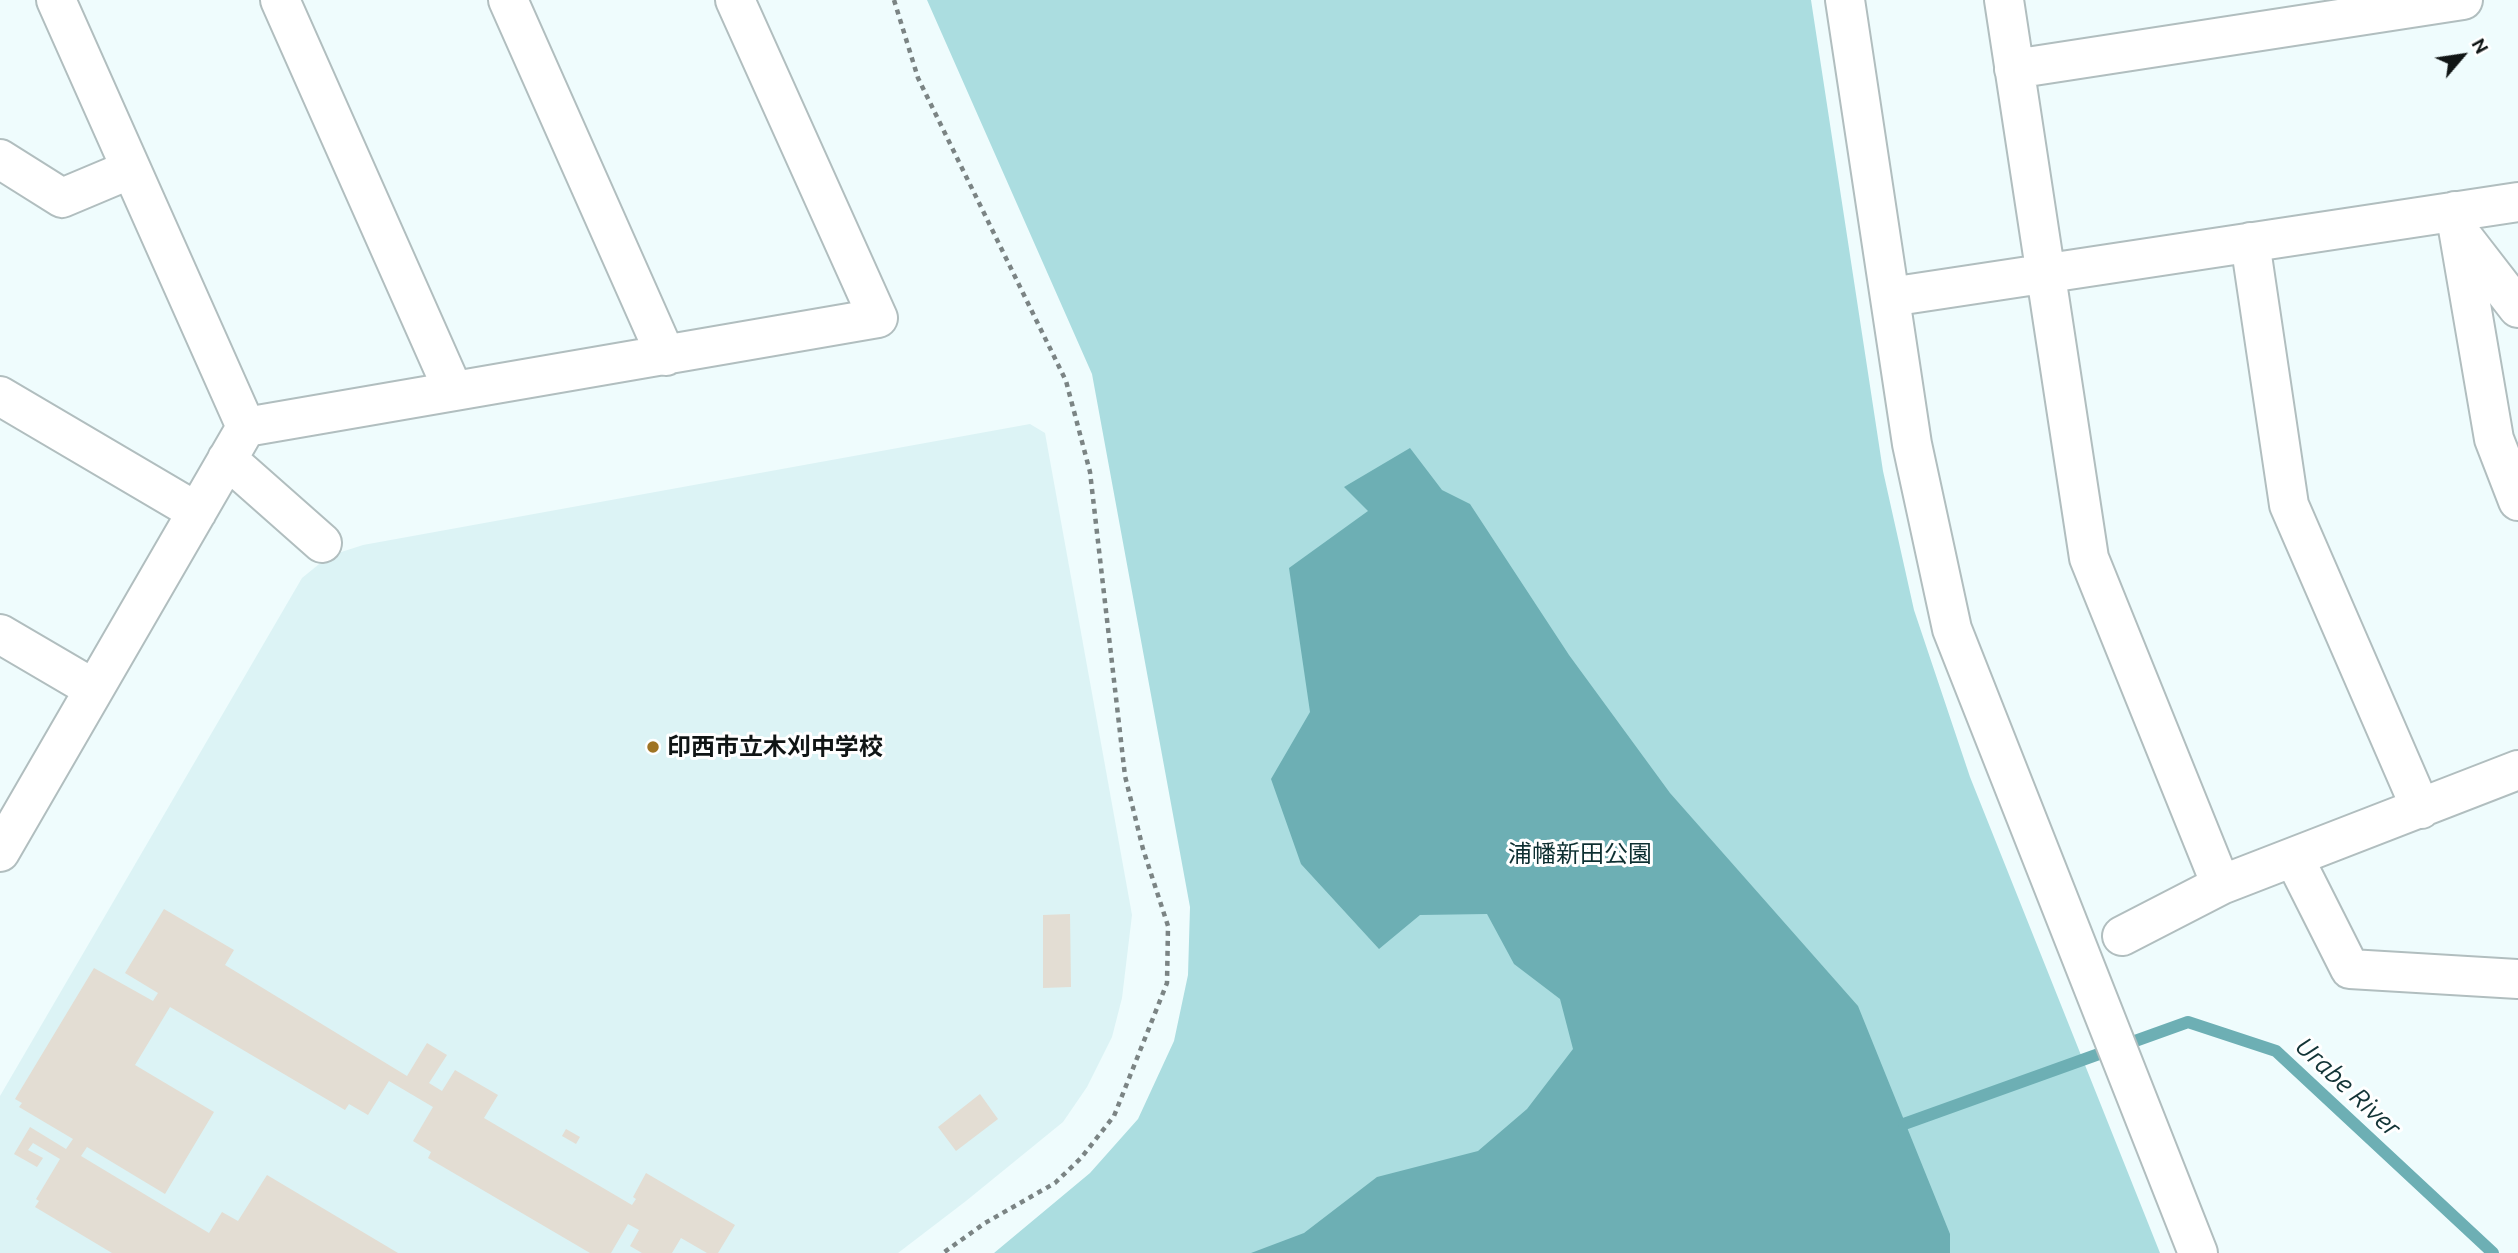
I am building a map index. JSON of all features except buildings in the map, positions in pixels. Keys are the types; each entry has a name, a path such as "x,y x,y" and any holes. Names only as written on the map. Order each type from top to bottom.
{"street":[{"path":"56,0 131,169 237,443 322,543"},
{"path":"280,0 453,390"},
{"path":"508,0 666,356"},
{"path":"0,852 237,443 453,390 878,318 735,0"},
{"path":"1845,0 1912,444 1952,629 2198,1253"},
{"path":"2004,0 2089,558 2221,885"},
{"path":"2014,69 2463,0"},
{"path":"0,159 62,198 131,169"},
{"path":"1890,297 2250,242 2457,222 2518,202"},
{"path":"2457,222 2518,309"},
{"path":"2457,222 2494,439 2518,500"},
{"path":"2250,242 2290,505 2421,809"},
{"path":"0,396 197,512"},
{"path":"0,634 94,690"},
{"path":"2122,936 2221,885 2518,770"},
{"path":"2294,858 2350,969 2518,979"}],"path":[{"path":"894,0 918,78 1066,381 1090,472 1125,776 1143,849 1168,926 1167,983 1114,1116 1081,1158 1055,1182 985,1223 943,1253"}],"shaded area":[{"name":"印西市立木刈中学校","path":"1030,424 1045,433 1132,915 1122,998 1112,1037 1087,1087 1063,1122 966,1201 898,1253 0,1253 0,1096 302,578 329,556 363,545"},
{"path":"1410,448 1442,490 1470,504 1569,655 1670,793 1858,1006 1950,1234 1950,1253 1251,1253 1304,1233 1377,1177 1478,1151 1527,1109 1573,1049 1560,999 1514,964 1487,914 1420,915 1379,949 1301,864 1271,779 1310,712 1289,568 1368,511 1344,487"}],"green space":[{"name":"浦幡新田公園","path":"927,0 1811,0 1883,471 1914,610 1970,777 2160,1253 994,1253 1090,1173 1138,1119 1174,1041 1188,975 1190,907 1092,374"}],"waterway":[{"name":"Urabe River","path":"1904,1124 2188,1022 2276,1051 2493,1253"}],"place":[{"name":"印西市立木刈中学校","path":"653,747"}]}
